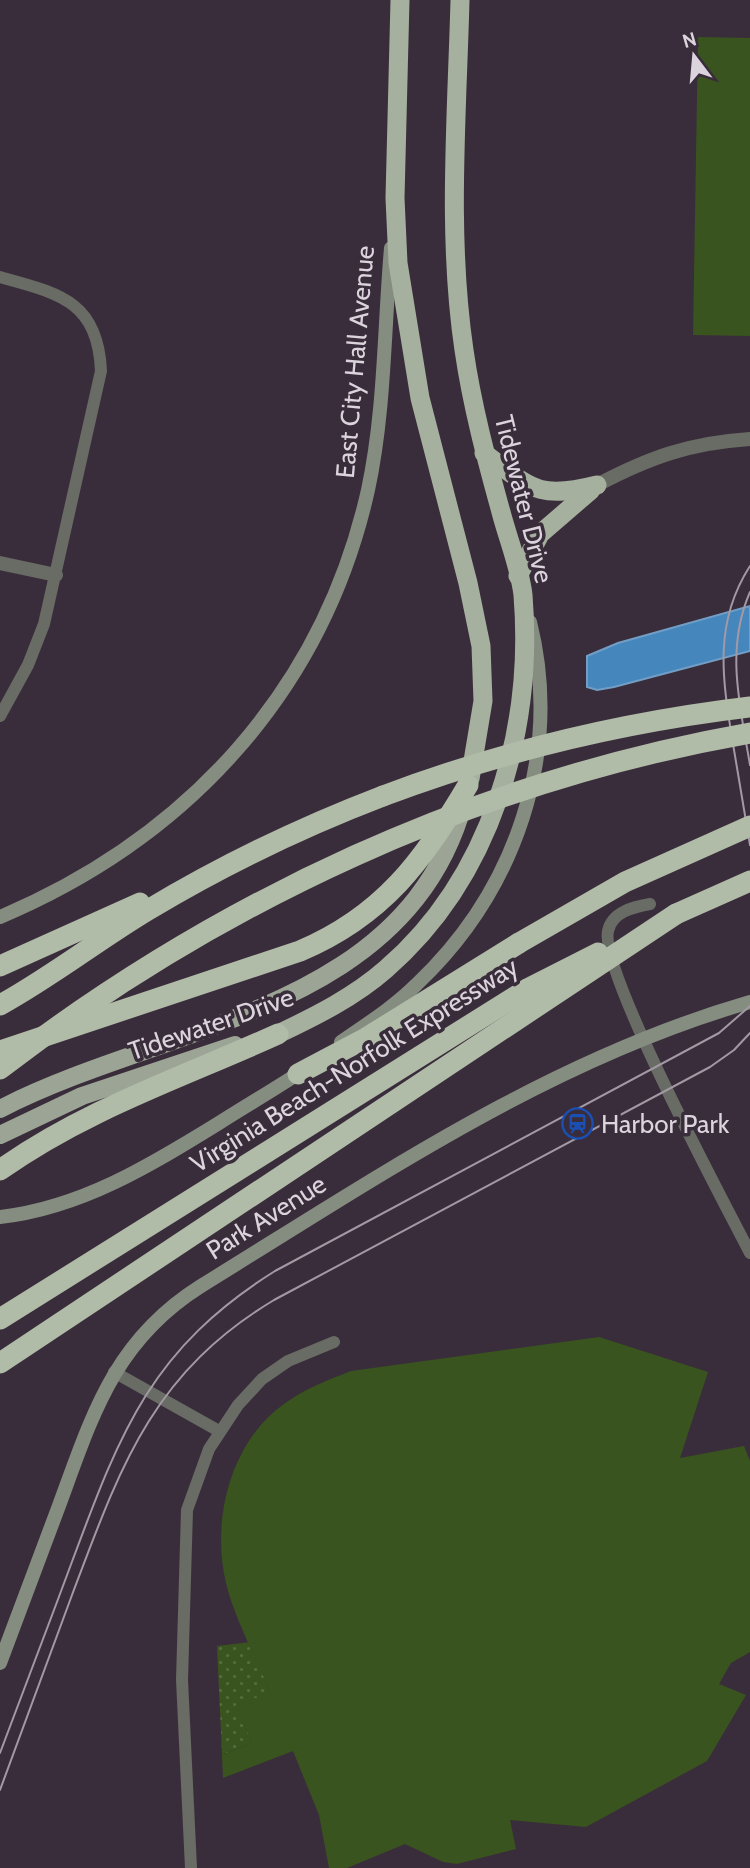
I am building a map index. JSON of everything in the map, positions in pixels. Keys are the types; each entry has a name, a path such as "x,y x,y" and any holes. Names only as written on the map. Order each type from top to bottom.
{"highway":[{"name":"Tidewater Drive","path":"400,0 395,198 398,263 413,365 481,646 483,701 468,785"},
{"name":"Tidewater Drive","path":"278,1034 334,1006 385,970 429,925 466,875 490,821 515,737 522,676 521,585 484,453 464,348 457,279 460,0"},
{"path":"484,453 526,483 546,493 568,492 597,485"},
{"path":"521,585 540,534 597,485"},
{"path":"0,966 216,872 313,825 383,796 485,760 554,741 663,719 750,707"},
{"path":"0,1069 90,1004 180,946 278,892 372,848 470,808 551,781 641,756 750,733"},
{"path":"0,1051 300,951 342,931 379,904 414,869 468,785"},
{"path":"298,1074 366,1038 519,943 625,882 750,826"},
{"path":"3,1003 148,911 216,872"},
{"name":"Virginia Beach-Norfolk Expressway","path":"0,1319 528,988 676,914 750,881"},
{"path":"0,1363 676,914"},
{"path":"0,1170 42,1141 100,1109 218,1055 278,1034"}],"main road":[{"name":"East City Hall Avenue","path":"0,917 64,887 112,857 206,785 268,713 309,649 340,580 368,490 378,424 395,198"},
{"path":"0,1217 52,1207 118,1181 298,1074 381,1014 431,970 471,922 508,858 531,793 540,748 540,680 521,585"},
{"name":"Tidewater Drive","path":"0,1109 83,1071 209,1027 305,989 349,962 411,903 435,869 459,820 468,785"},
{"name":"Park Avenue","path":"0,1663 88,1429 114,1372 145,1331 186,1296 500,1104 584,1062 643,1038 750,1002"},
{"name":"Tidewater Drive","path":"0,1135 82,1096 218,1055"}],"street":[{"path":"597,485 638,463 673,450 750,439"},
{"path":"0,563 56,575"}],"lane":[{"path":"0,277 57,293 72,302 95,333 101,370 44,624 28,665 0,716"},
{"path":"650,904 629,908 611,922 607,934 609,957 643,1038 750,1253"},
{"path":"191,1868 182,1680 187,1510 219,1431 262,1379 288,1361 334,1342"},
{"path":"114,1372 219,1431"}],"green space":[{"path":"698,37 750,38 750,336 693,335"},
{"path":"599,1337 708,1372 680,1458 744,1446 750,1461 750,1652 731,1663 719,1684 746,1695 707,1761 586,1827 510,1820 516,1849 457,1864 443,1862 405,1844 347,1868 329,1868 319,1815 293,1751 223,1778 222,1755 252,1743 236,1706 270,1692 235,1611 222,1559 224,1509 229,1484 238,1461 265,1420 284,1404 308,1389 351,1371"},
{"path":"251,1642 270,1692 252,1743 222,1755 217,1646"}],"water":[{"path":"750,606 750,651 614,687 597,690 587,687 587,656 618,643"}],"tram line":[{"path":"750,566 738,587 731,608 724,650 728,715 750,845"},
{"path":"750,592 742,613 736,656 739,699 750,765"},
{"path":"0,1753 90,1513 126,1431 170,1362 198,1330 233,1300 275,1271 719,1033 750,1006"},
{"path":"0,1790 89,1549 125,1465 169,1392 197,1359 232,1329 274,1300 710,1067 734,1050 750,1033"}],"place":[{"name":"Harbor Park","path":"578,1124"}]}
